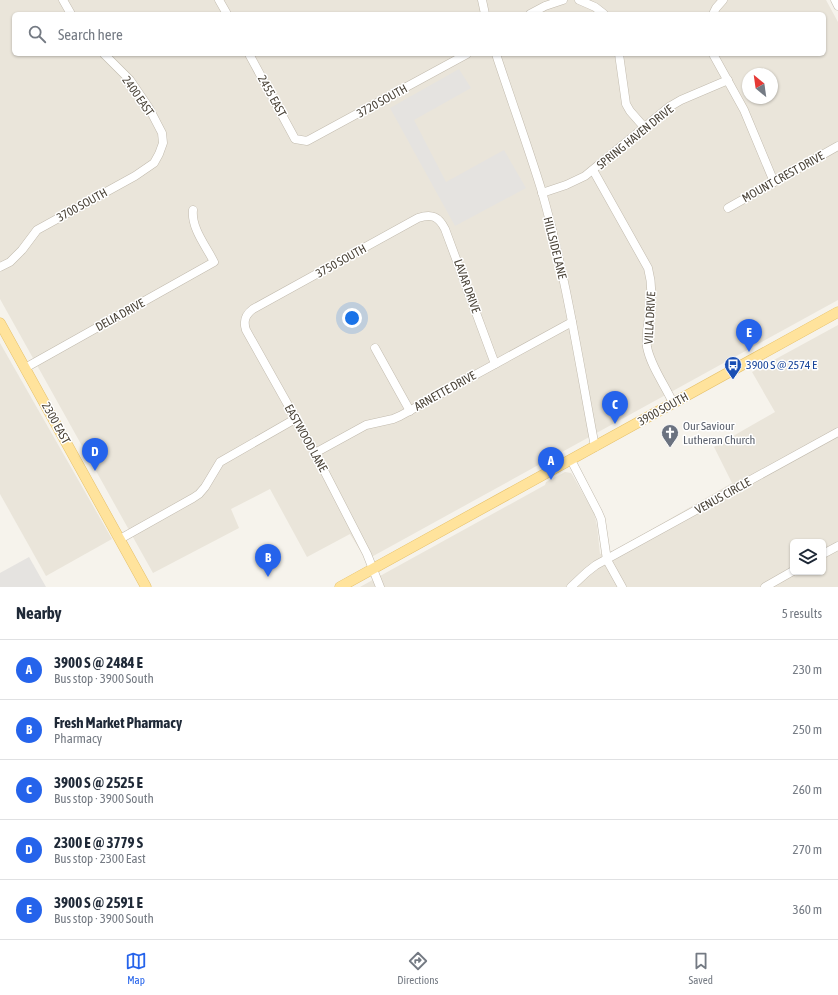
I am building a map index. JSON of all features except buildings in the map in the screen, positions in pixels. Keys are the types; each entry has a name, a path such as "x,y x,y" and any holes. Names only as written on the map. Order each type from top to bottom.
{"main road":[{"name":"3900 SOUTH","path":"340,587 838,312"},
{"name":"2300 EAST","path":"0,323 146,587"}],"street":[{"path":"63,0 70,12"},
{"path":"219,0 226,12"},
{"path":"482,0 485,12"},
{"path":"534,12 544,6 563,0"},
{"path":"579,0 595,7 601,12"},
{"path":"714,12 723,0"},
{"path":"835,0 838,6"},
{"name":"2400 EAST","path":"106,56 130,80 149,108 162,133 163,143"},
{"name":"2455 EAST","path":"250,56 295,139"},
{"name":"3720 SOUTH","path":"295,139 307,141 463,56"},
{"name":"HILLSIDE LANE","path":"497,56 542,193 572,322 595,447"},
{"path":"620,56 626,104 644,127"},
{"path":"714,56 744,110 774,182"},
{"name":"SPRING HAVEN DRIVE","path":"542,193 579,180 669,107 681,100 728,80"},
{"name":"3700 SOUTH","path":"0,267 10,262 22,250 37,230 146,169 154,163 160,154 163,143"},
{"name":"MOUNT CREST DRIVE","path":"728,208 838,146"},
{"name":"VILLA DRIVE","path":"593,170 648,268 652,294 647,334 647,347 651,359 673,403"},
{"name":"DELIA DRIVE","path":"25,368 214,262 195,227 192,218 193,210"},
{"name":"3750 SOUTH","path":"253,309 418,218 430,216"},
{"name":"LAVAR DRIVE","path":"430,216 439,219 445,229 495,364"},
{"name":"EASTWOOD LANE","path":"253,309 248,313 244,320 246,330 315,453 367,554 380,587"},
{"name":"ARNETTE DRIVE","path":"315,453 366,425 393,419 410,411 572,322"},
{"path":"375,348 410,411"},
{"path":"120,539 199,494 220,462 296,419"},
{"name":"VENUS CIRCLE","path":"571,587 590,569 838,432"},
{"path":"571,460 601,519 607,560 622,587"},
{"path":"826,552 838,546"},
{"path":"765,587 790,573"}],"shaded area":[{"path":"0,0 826,0 838,22 838,300 366,560 350,534 307,557 270,489 231,509 239,528 153,573 0,299"},
{"path":"459,69 471,88 414,120 446,182 504,150 526,188 455,226 390,108"},
{"path":"838,325 838,587 360,587 545,485 546,482 565,472 571,473 594,513 600,554 616,550 732,483 714,447 775,412 752,372"},
{"path":"0,343 112,539 46,576 0,494"},
{"path":"29,557 46,587 0,587 0,573"}],"place":[{"name":"3900 S @ 2591 E","path":"749,352"},
{"name":"3900 S @ 2574 E","path":"733,380"},
{"name":"3900 S @ 2525 E","path":"615,424"},
{"name":"Our Saviour Lutheran Church","path":"670,448"},
{"name":"2300 E @ 3779 S","path":"95,471"},
{"name":"3900 S @ 2484 E","path":"551,480"},
{"name":"Fresh Market Pharmacy","path":"268,577"}]}
